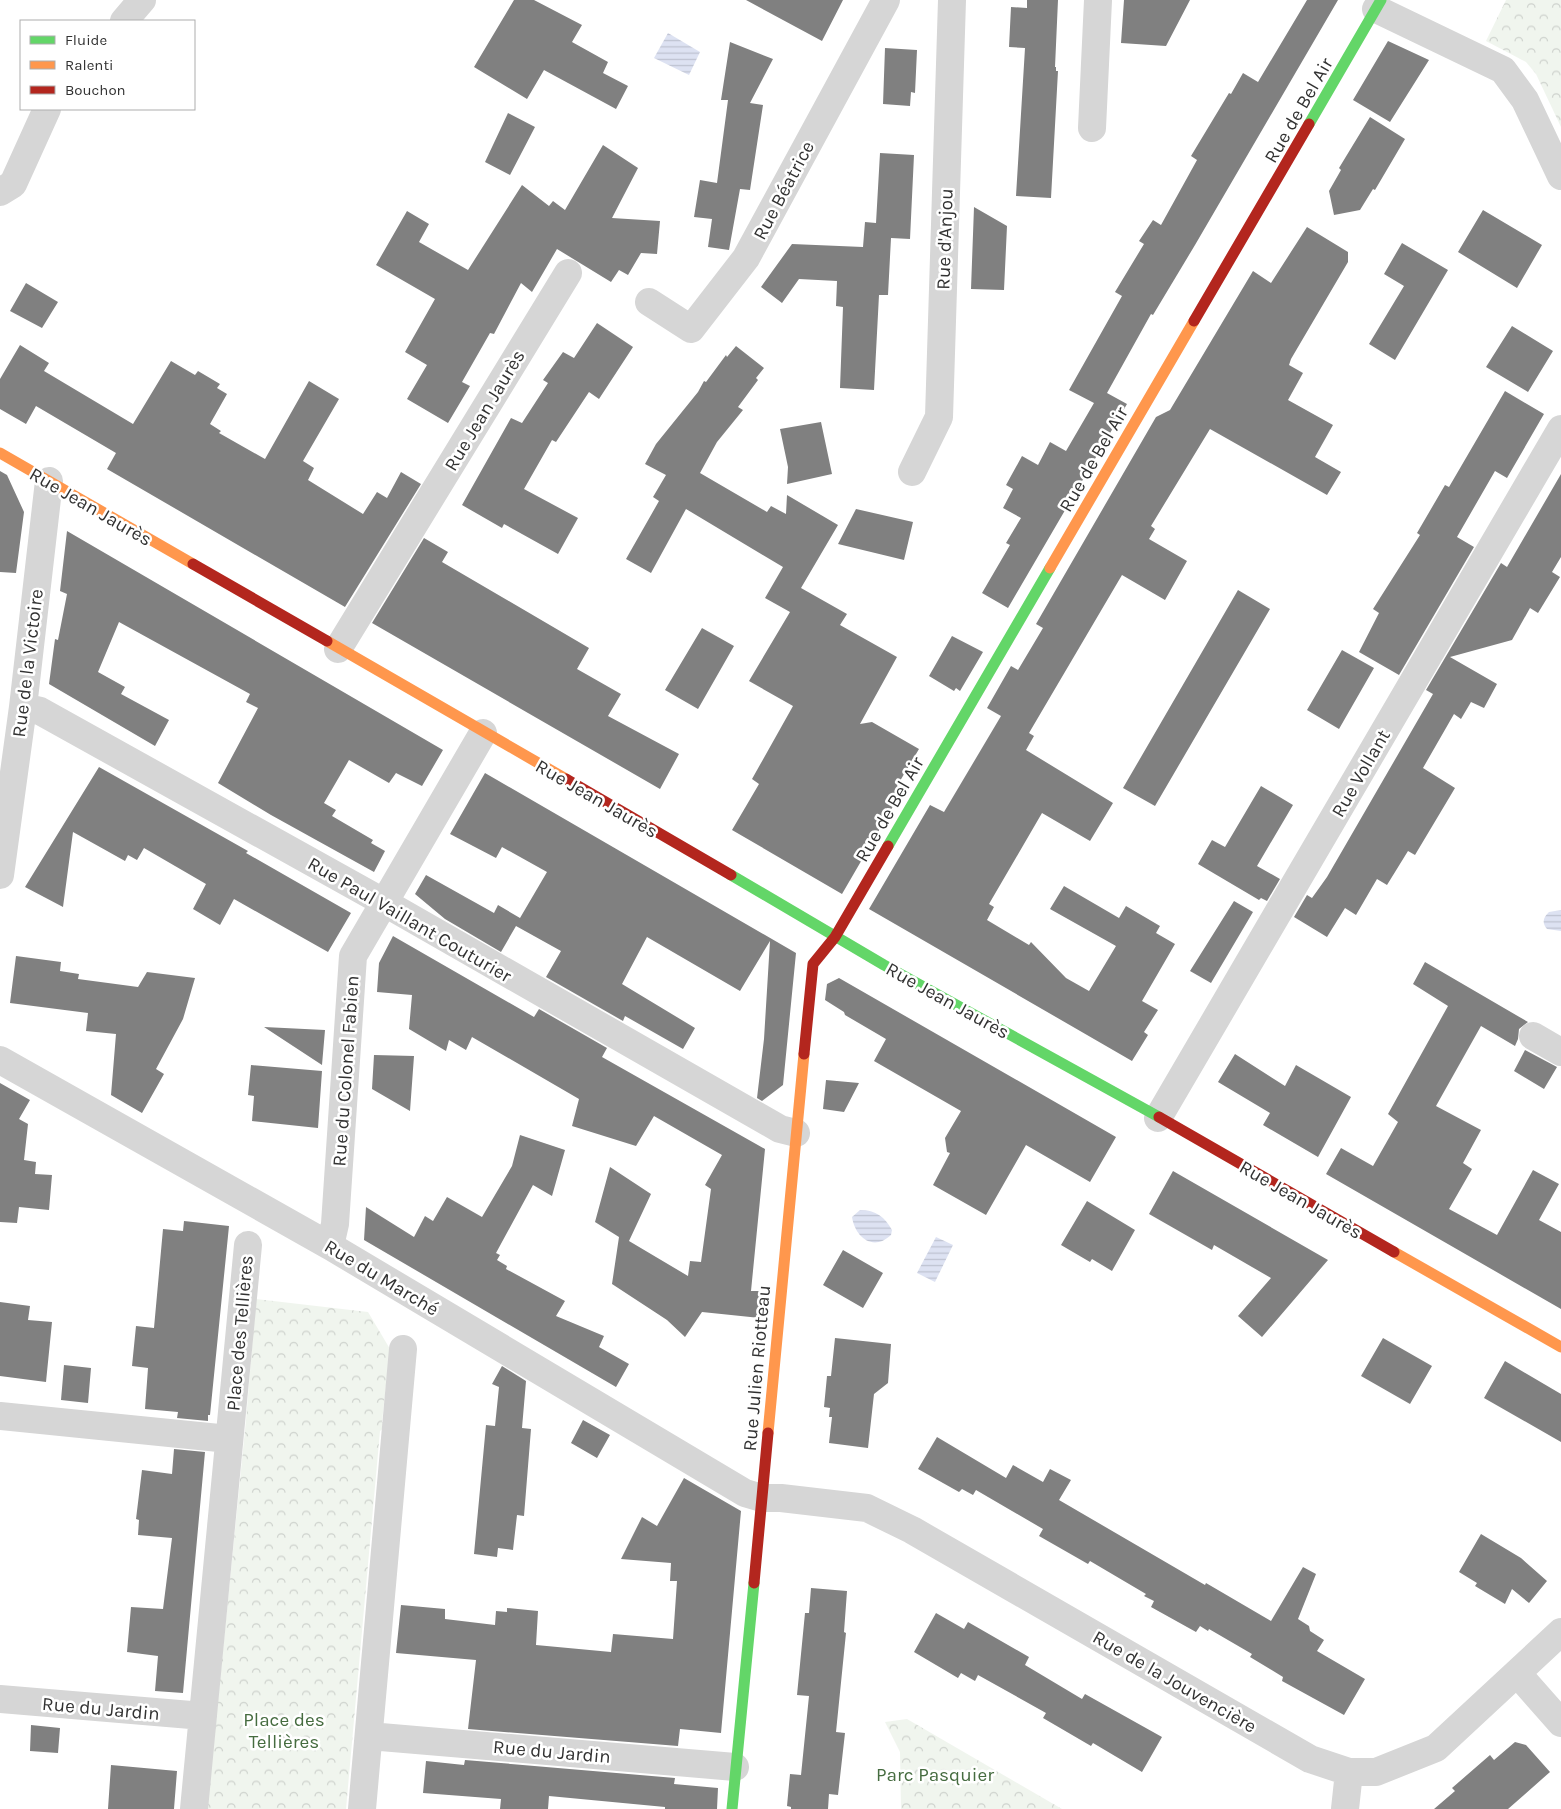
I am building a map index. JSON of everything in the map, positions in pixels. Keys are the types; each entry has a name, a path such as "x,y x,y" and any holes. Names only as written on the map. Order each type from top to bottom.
{"street":[{"path":"125,20 142,0"},
{"name":"Rue Béatrice","path":"649,302 690,329 722,290 746,258 886,0"},
{"name":"Rue d'Anjou","path":"912,472 938,417 952,0"},
{"path":"1092,128 1098,0"},
{"path":"1379,5 1503,70 1525,100 1561,176"},
{"name":"Rue de Bel Air","path":"835,937 1379,5"},
{"path":"0,192 14,184 46,110"},
{"name":"Rue Jean Jaurès","path":"338,649 568,272"},
{"name":"Rue Vollant","path":"1158,1118 1561,428"},
{"name":"Rue Jean Jaurès","path":"0,453 835,937 1108,1088 1561,1347"},
{"name":"Rue de la Victoire","path":"0,875 23,707 49,481"},
{"name":"Rue Paul Vaillant Couturier","path":"23,707 40,710 384,903 780,1130 796,1133"},
{"name":"Rue du Colonel Fabien","path":"330,1246 335,1224 353,956 483,733"},
{"name":"Rue Julien Riotteau","path":"732,1809 813,964 835,937"},
{"path":"1533,1036 1561,1052"},
{"name":"Rue du Marché","path":"0,1060 330,1246 745,1493 762,1498"},
{"name":"Place des Tellières","path":"194,1809 248,1245"},
{"path":"362,1809 403,1349"},
{"path":"0,1416 230,1439"},
{"name":"Rue de la Jouvencière","path":"762,1498 780,1498 867,1508 912,1530 1310,1759 1349,1772 1376,1772 1436,1748 1561,1632"},
{"path":"1516,1673 1561,1723"},
{"name":"Rue du Jardin","path":"0,1699 203,1716"},
{"name":"Rue du Jardin","path":"369,1736 736,1767"},
{"path":"1345,1809 1349,1772"}],"green space":[{"path":"1506,0 1561,0 1561,127 1536,74 1526,62 1486,41"},
{"name":"Place des Tellières","path":"256,1299 368,1312 390,1349 382,1422 390,1423 380,1431 346,1809 207,1809 246,1420"},
{"name":"Parc Pasquier","path":"907,1719 1062,1809 901,1809 900,1752 885,1722"}],"water":[{"path":"668,33 700,52 689,75 654,58"},
{"path":"1561,910 1561,931 1547,929 1544,922 1546,916 1549,912"},
{"path":"860,1210 871,1211 883,1218 892,1230 891,1235 878,1242 866,1240 861,1236 852,1217"},
{"path":"936,1237 953,1245 935,1282 917,1273"}],"building":[{"path":"514,0 534,0 582,25 572,42 608,62 603,73 628,86 616,109 544,70 527,99 474,67"},
{"path":"746,0 843,0 822,41"},
{"path":"1027,0 1058,0 1055,67 1056,71 1058,71 1051,198 1016,196 1025,48 1009,47 1011,7 1027,8"},
{"path":"1124,0 1190,0 1166,46 1121,43"},
{"path":"1307,0 1338,0 1195,245 1153,315 1151,314 1107,393 1127,404 1008,608 982,593 1010,545 1006,543 1021,518 1003,508 1013,489 1006,485 1022,456 1038,465 1050,442 1066,451 1094,403 1069,390 1122,296 1115,292 1144,244 1139,241 1153,220 1161,225 1197,160 1191,156 1229,93 1231,94 1243,73 1258,82"},
{"path":"1388,41 1429,60 1390,122 1353,100"},
{"path":"730,42 773,59 750,103 763,105 750,190 740,189 729,250 708,247 712,219 694,217 700,180 717,183 728,100 721,100"},
{"path":"885,48 917,50 915,93 911,92 910,106 883,104"},
{"path":"508,113 535,127 510,175 485,162"},
{"path":"1370,117 1405,139 1375,190 1373,189 1360,210 1334,215 1329,191 1341,170 1339,168"},
{"path":"603,145 638,168 612,218 660,221 657,254 641,253 628,275 619,270 611,282 557,249 532,292 521,283 494,334 490,333 462,382 470,386 448,423 407,399 427,365 405,352 435,299 376,265 407,211 429,224 419,242 468,270 522,185 549,206 553,201 565,210"},
{"path":"880,153 914,155 910,239 891,238 888,295 879,295 874,390 840,388 843,307 836,306 837,281 799,279 782,303 761,287 792,244 863,247 865,222 876,223"},
{"path":"974,207 1007,226 1004,290 971,289"},
{"path":"1483,210 1542,245 1517,288 1458,252"},
{"path":"1307,227 1348,252 1348,262 1291,359 1289,365 1303,373 1288,400 1333,425 1315,457 1341,472 1327,495 1210,429 1151,526 1155,529 1149,539 1187,561 1165,600 1122,575 1029,733 1034,736 1026,750 1113,803 1090,841 1042,813 989,904 994,907 987,920 1029,945 1031,942 1066,978 1089,991 1116,946 1050,909 1064,886 1119,918 1126,906 1160,926 1156,933 1175,944 1142,1001 1158,1010 1144,1032 1148,1035 1132,1061 869,909 930,805 944,812 1001,716 987,708 1011,666 1018,670 1043,628 1036,624 1156,417 1170,410 1253,271 1271,283"},
{"path":"1402,243 1448,270 1395,360 1369,344 1404,286 1384,274"},
{"path":"26,283 58,302 42,328 10,311"},
{"path":"597,323 633,347 599,399 589,392 556,442 552,440 524,489 578,518 558,554 504,524 502,528 462,505 511,418 522,423 548,383 543,380 563,352 574,358"},
{"path":"1512,326 1553,351 1528,392 1486,367"},
{"path":"20,345 49,363 44,371 133,424 171,361 195,375 198,371 220,384 217,388 227,394 210,424 221,431 219,433 265,459 309,381 339,399 303,461 314,468 308,480 363,514 377,492 387,498 401,472 421,484 345,607 107,469 116,453 36,406 26,424 0,409 0,379"},
{"path":"736,346 764,368 756,378 758,380 738,407 743,410 717,442 700,473 767,512 771,506 786,514 787,495 838,525 801,588 847,614 840,625 897,657 860,724 872,722 919,749 897,786 903,789 842,894 732,830 759,784 752,779 793,706 749,681 790,612 765,598 783,567 686,509 651,573 626,559 659,501 653,497 666,475 645,464 656,444 698,392 704,381 706,382 726,355 727,357"},
{"path":"1505,391 1544,414 1507,478 1495,471 1457,537 1474,547 1399,675 1359,652 1379,613 1373,609 1420,535 1417,533 1445,485 1449,487"},
{"path":"821,422 832,474 787,484 788,467 780,429"},
{"path":"0,471 7,475 24,512 16,573 0,572"},
{"path":"1561,474 1561,557 1552,572 1560,577 1538,613 1530,608 1512,640 1450,657 1497,684 1484,708 1471,702 1461,719 1454,714 1423,768 1455,788 1415,855 1408,851 1387,885 1377,879 1356,915 1345,908 1327,937 1294,917 1307,895 1312,898 1327,877 1433,694 1426,690 1501,563 1507,567"},
{"path":"856,509 913,522 904,560 838,544"},
{"path":"67,531 443,750 422,786 396,773 389,783 349,760 324,803 336,810 332,816 373,840 371,843 385,851 374,872 271,815 218,783 258,708 246,702 250,694 119,622 98,672 125,687 121,694 169,720 155,746 49,684 55,639 58,640 67,594 60,591"},
{"path":"424,538 448,552 442,562 589,648 577,669 621,694 608,716 679,754 660,789 372,623"},
{"path":"1238,590 1270,609 1155,806 1123,788"},
{"path":"702,628 734,646 698,709 665,690"},
{"path":"952,636 983,652 960,691 956,688 954,691 929,676"},
{"path":"1342,650 1374,668 1339,729 1307,710"},
{"path":"99,767 248,851 246,853 351,913 328,952 234,899 220,925 193,909 206,884 144,848 137,860 128,855 125,861 73,832 63,907 25,887"},
{"path":"485,773 796,953 783,1085 762,1101 757,1098 764,1039 770,941 740,991 647,937 622,984 695,1028 683,1049 625,1016 623,1021 546,977 561,951 516,926 501,952 445,919 415,894 426,875 494,913 498,905 520,918 547,872 502,847 496,858 450,834"},
{"path":"1261,786 1293,805 1257,866 1280,879 1267,901 1261,898 1259,900 1198,864 1212,840 1225,847"},
{"path":"1234,901 1253,912 1211,983 1190,971"},
{"path":"393,936 534,1017 539,1009 607,1048 602,1057 765,1149 751,1291 763,1291 760,1318 702,1312 685,1337 667,1320 612,1284 619,1237 595,1222 610,1167 651,1194 629,1241 688,1276 690,1261 701,1262 711,1189 705,1185 722,1155 654,1116 636,1146 572,1126 579,1099 472,1037 466,1050 449,1040 446,1051 409,1029 412,995 377,992 379,963"},
{"path":"16,956 61,962 60,971 79,974 78,979 138,987 147,972 195,978 183,1019 156,1069 164,1074 142,1113 111,1095 116,1034 86,1031 88,1013 10,1003"},
{"path":"1425,962 1528,1022 1519,1029 1515,1046 1481,1026 1436,1106 1481,1130 1463,1163 1472,1169 1449,1209 1497,1235 1533,1170 1559,1184 1539,1220 1561,1232 1561,1309 1326,1174 1341,1148 1373,1166 1398,1122 1388,1114 1448,1006 1413,984"},
{"path":"839,978 1116,1137 1090,1182 1026,1145 986,1215 933,1185 950,1153 947,1152 945,1138 961,1111 874,1061 886,1039 845,1015 844,1012 825,1000 827,984"},
{"path":"264,1027 325,1030 322,1065"},
{"path":"1525,1050 1557,1067 1544,1089 1514,1071"},
{"path":"1235,1054 1285,1086 1296,1065 1351,1097 1318,1157 1263,1125 1270,1113 1218,1082"},
{"path":"374,1055 414,1056 410,1111 372,1089"},
{"path":"251,1065 322,1071 318,1128 252,1121 254,1096 248,1095"},
{"path":"826,1080 859,1083 844,1112 823,1109"},
{"path":"0,1083 30,1100 19,1119 28,1124 24,1160 36,1162 35,1174 52,1175 49,1210 19,1207 17,1223 0,1222"},
{"path":"520,1135 565,1150 552,1196 533,1185 496,1253 500,1255 497,1260 507,1266 506,1269 565,1301 556,1316 604,1336 599,1347 629,1364 616,1387 364,1240 366,1207 414,1237 425,1216 433,1221 447,1197 482,1217 512,1166"},
{"path":"1173,1171 1328,1260 1262,1337 1238,1316 1271,1278 1214,1245 1212,1250 1149,1214"},
{"path":"1087,1201 1135,1230 1112,1271 1092,1259 1090,1262 1061,1245"},
{"path":"184,1221 229,1226 208,1421 177,1418 178,1412 145,1409 148,1368 132,1366 136,1326 154,1328 163,1229 183,1231"},
{"path":"843,1250 883,1273 863,1308 823,1285"},
{"path":"0,1302 30,1306 28,1320 52,1322 46,1382 0,1376"},
{"path":"835,1338 891,1344 888,1383 874,1394 868,1448 829,1443 832,1417 829,1417 830,1408 824,1407 827,1376 831,1376"},
{"path":"1383,1338 1432,1366 1410,1404 1361,1376"},
{"path":"1505,1361 1561,1394 1561,1442 1484,1398"},
{"path":"64,1365 91,1368 88,1403 61,1400"},
{"path":"502,1366 526,1381 522,1428 531,1429 524,1516 517,1515 513,1550 498,1548 497,1557 474,1554 486,1425 495,1426 499,1387 492,1384"},
{"path":"583,1420 610,1435 597,1458 571,1443"},
{"path":"937,1437 1006,1478 1013,1465 1043,1482 1050,1469 1071,1480 1059,1500 1271,1621 1303,1567 1316,1574 1298,1619 1309,1626 1310,1631 1324,1640 1317,1651 1365,1679 1344,1715 1282,1681 1283,1677 1250,1657 1252,1654 1209,1629 1208,1631 1200,1626 1196,1632 1151,1607 1154,1601 1144,1596 1146,1594 1090,1561 1088,1564 1039,1536 1043,1529 976,1490 973,1495 962,1489 959,1492 918,1469"},
{"path":"174,1449 205,1452 183,1693 155,1691 158,1656 127,1652 131,1607 163,1609 172,1538 138,1535 139,1520 136,1519 142,1470 172,1474"},
{"path":"684,1478 741,1511 721,1733 680,1729 678,1746 468,1729 476,1660 396,1653 401,1605 445,1609 445,1619 495,1625 496,1611 507,1612 507,1608 538,1611 536,1645 611,1652 613,1634 673,1639 677,1581 670,1581 671,1563 621,1559 642,1517 657,1526"},
{"path":"1481,1534 1521,1558 1547,1581 1529,1603 1512,1589 1505,1604 1475,1586 1477,1583 1459,1572"},
{"path":"811,1588 847,1591 844,1632 846,1633 836,1732 845,1733 838,1795 829,1794 828,1809 791,1809 791,1807 787,1806 790,1774 801,1775 809,1696 797,1695 805,1613 809,1613"},
{"path":"936,1613 964,1629 968,1622 1029,1657 1025,1665 1082,1699 1085,1694 1162,1737 1142,1772 1093,1743 1091,1746 1043,1718 1046,1713 978,1675 975,1681 961,1673 958,1678 914,1652"},
{"path":"31,1725 60,1728 58,1753 30,1751"},
{"path":"1515,1742 1526,1745 1550,1772 1508,1809 1434,1809 1455,1791 1452,1788 1490,1755 1494,1760"},
{"path":"465,1760 675,1778 674,1784 718,1788 717,1809 665,1809 665,1807 549,1796 548,1809 500,1809 501,1799 423,1793 426,1761 464,1765"},
{"path":"111,1765 177,1771 174,1809 108,1809"}],"traffic: fast":[{"path":"1309,124 1381,0"},
{"path":"888,846 1050,568"},
{"path":"731,875 884,965 1159,1117"},
{"path":"732,1809 754,1583"}],"traffic: slow":[{"path":"1050,568 1194,321"},
{"path":"0,453 193,564"},
{"path":"327,641 566,779"},
{"path":"768,1433 804,1054"},
{"path":"1394,1252 1561,1347"}],"traffic: jam":[{"path":"1194,321 1309,124"},
{"path":"193,564 327,641"},
{"path":"566,779 731,875"},
{"path":"804,1054 813,964 835,937 888,846"},
{"path":"1159,1117 1394,1252"},
{"path":"754,1583 768,1433"}]}
